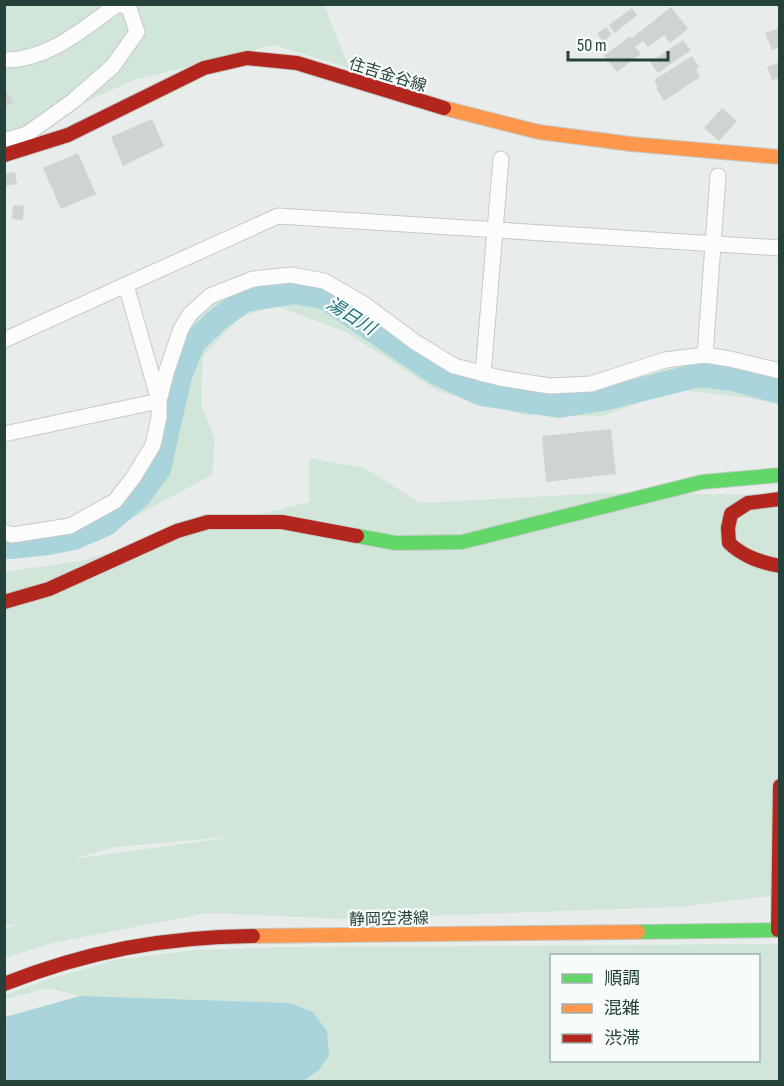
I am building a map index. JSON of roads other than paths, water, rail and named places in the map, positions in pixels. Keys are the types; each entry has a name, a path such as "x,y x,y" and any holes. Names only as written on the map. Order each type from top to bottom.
{"main road":[{"name":"住吉金谷線","path":"4,155 68,135 204,68 247,58 297,63 436,106 539,132 631,144 780,157"},
{"path":"4,602 49,589 177,531 208,522 282,522 396,543 462,542 702,482 780,476"},
{"path":"780,499 748,503 731,514 728,528 729,543 740,554 757,562 780,566"},
{"path":"779,930 780,786"},
{"name":"静岡空港線","path":"4,984 75,959 110,950 173,940 238,936 779,930"}],"street":[{"path":"4,60 18,60 52,50 126,5 137,32 113,66 73,101 27,134 4,141"},
{"path":"483,374 501,159"},
{"path":"705,355 718,176"},
{"path":"4,340 278,216 780,248"},
{"path":"4,532 12,535 70,526 115,501 133,478 153,445 159,417 159,400 167,370 181,329 190,314 210,296 253,279 291,275 324,280 364,304 415,342 454,366 483,374 550,386 591,384 664,360 705,355 780,371"},
{"path":"126,285 159,400"},
{"path":"4,434 159,400"}],"water":[{"path":"80,996 290,1003 313,1012 327,1031 329,1055 319,1070 303,1081 5,1081 5,1017"}],"waterway":[{"name":"湯日川","path":"4,546 48,543 74,538 106,524 139,496 159,469 180,376 194,342 217,320 245,300 296,292 326,298 436,373 481,394 559,406 607,398 699,375 733,379 780,392"}]}
